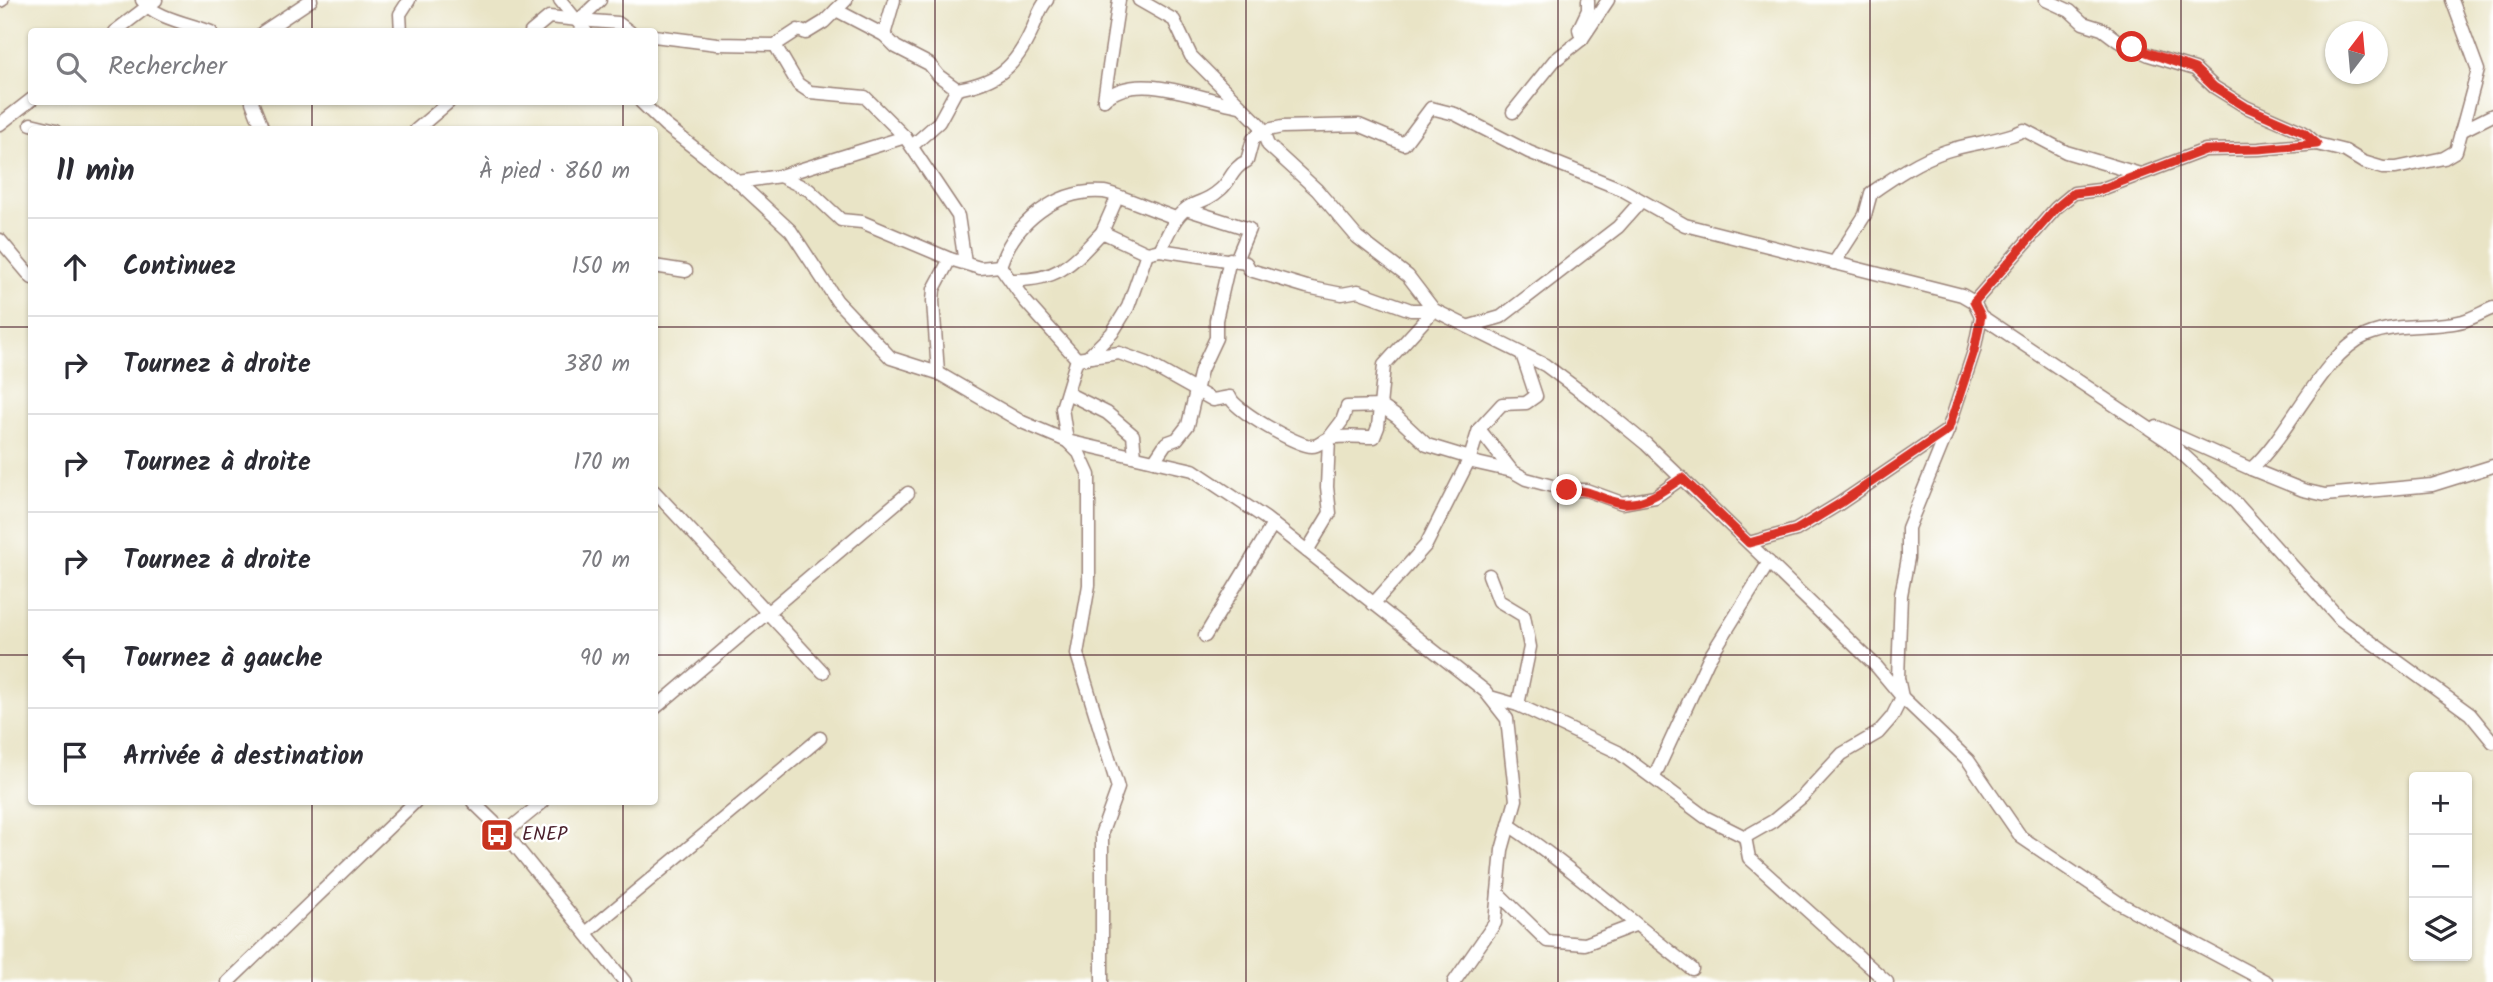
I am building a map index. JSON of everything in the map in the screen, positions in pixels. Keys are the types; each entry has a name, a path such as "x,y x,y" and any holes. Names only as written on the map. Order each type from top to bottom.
{"street":[{"path":"269,28 311,0"},
{"path":"401,28 400,14 409,0"},
{"path":"560,0 584,28"},
{"path":"579,20 600,0"},
{"path":"658,37 717,44 775,45 798,30 806,33 824,23 846,0"},
{"path":"884,35 894,0"},
{"path":"738,182 780,176 909,142 939,122 957,89 992,80 1005,72 1031,32 1041,7 1047,0"},
{"path":"1119,0 1104,100 1114,91 1152,86 1240,106"},
{"path":"1139,0 1174,20 1191,57 1262,131 1268,145 1317,190 1357,237 1408,276 1434,310"},
{"path":"1582,39 1579,29 1588,10 1588,0"},
{"path":"1513,112 1554,61 1582,39 1608,0"},
{"path":"2046,0 2125,44 2195,69 2214,87 2246,107 2303,132 2317,144"},
{"path":"1974,302 2056,208 2074,193 2099,190 2205,150 2317,144 2345,151 2363,162 2384,168 2444,158 2456,151 2479,70 2452,0"},
{"path":"119,28 148,2 203,28"},
{"path":"836,10 884,35 896,47 929,64 939,76 957,89"},
{"path":"536,28 549,16 618,23 625,28"},
{"path":"775,45 797,83 810,92 865,97 909,142 958,216 965,263"},
{"path":"2479,70 2493,72"},
{"path":"0,124 28,102"},
{"path":"252,105 260,126"},
{"path":"420,126 439,105"},
{"path":"644,105 665,125 738,182 791,231 837,300 891,358 938,373 1022,422 1068,441 1193,470 1273,524 1489,696 1507,719 1516,800 1502,850 1495,923 1454,982"},
{"path":"1102,982 1102,832 1118,788 1077,654 1089,585 1089,475 1079,453 1068,441 1062,408 1082,359 1112,333 1128,307 1153,251 1181,214 1210,199 1224,187 1237,166 1247,162 1252,139 1262,131 1282,127 1359,125 1404,144 1431,108 1455,114 1505,141 1581,175 1621,189 1685,225 1962,295 1974,302 1981,316 2168,441 2235,502 2341,620 2470,713 2493,742"},
{"path":"18,110 32,126"},
{"path":"2461,131 2493,115"},
{"path":"1834,263 1865,215 1871,193 1897,175 1946,151 2007,138 2024,130 2066,152 2140,174"},
{"path":"780,176 809,190 841,220 862,222 950,259 980,268 1000,266"},
{"path":"1000,266 1007,245 1032,219 1059,198 1106,192 1117,198 1248,229 1233,260 1216,320 1216,338 1201,370 1188,425 1177,439 1166,443 1154,461"},
{"path":"1012,280 1037,280 1053,275 1073,262 1102,232 1117,198"},
{"path":"1470,326 1501,317 1618,227 1641,201"},
{"path":"1102,232 1153,251 1233,260 1246,263 1250,270 1282,281 1342,293 1359,292 1411,310 1434,310 1545,365 1596,403 1682,478 1877,667 1902,697 1968,760 2021,838 2119,903 2267,982"},
{"path":"0,240 28,273"},
{"path":"938,373 934,289 950,259"},
{"path":"1000,266 1025,301 1082,359"},
{"path":"658,267 685,271"},
{"path":"2251,469 2272,449 2322,375 2349,345 2367,335 2394,328 2462,321 2493,307"},
{"path":"1329,438 1374,437 1381,406 1384,365 1434,310"},
{"path":"1745,837 1773,821 1802,797 1842,754 1878,733 1892,717 1902,697 1898,678 1901,595 1908,558 1908,528 1948,430 1974,351 1981,316"},
{"path":"1082,359 1119,353 1147,363 1213,400 1230,397 1253,419 1283,432 1303,445 1317,446 1329,438 1342,422 1347,407 1381,406 1397,416 1427,445 1567,490 1586,490 1622,503 1655,497 1682,478"},
{"path":"1373,604 1426,545 1469,460 1479,429 1502,404 1526,403 1536,396 1522,354"},
{"path":"1066,393 1107,414 1133,435 1135,456"},
{"path":"2128,414 2251,469 2325,495 2432,485 2493,466"},
{"path":"1479,429 1512,471"},
{"path":"1749,543 1796,530 1948,430"},
{"path":"1307,551 1330,513 1327,486 1329,438"},
{"path":"658,706 908,493"},
{"path":"658,499 823,673"},
{"path":"1205,636 1273,524"},
{"path":"1654,777 1709,660 1769,562"},
{"path":"1489,575 1499,601 1524,616 1530,647 1518,705"},
{"path":"1489,696 1518,705 1618,752 1705,817 1745,837"},
{"path":"586,933 820,738"},
{"path":"228,982 412,805"},
{"path":"476,805 505,833 625,982"},
{"path":"505,833 539,805"},
{"path":"1509,825 1558,858 1634,925 1692,969"},
{"path":"1745,837 1749,859 1887,982"},
{"path":"1498,893 1547,941 1585,944 1634,925"}],"place":[{"name":"ENEP","path":"497,835"}],"route":[{"path":"1567,490 1586,490 1622,503 1655,497 1682,478 1749,543 1796,530 1948,430 1974,351 1981,316 1974,302 2056,208 2074,193 2099,190 2205,150 2317,144 2303,132 2246,107 2214,87 2195,69 2132,47"}]}
